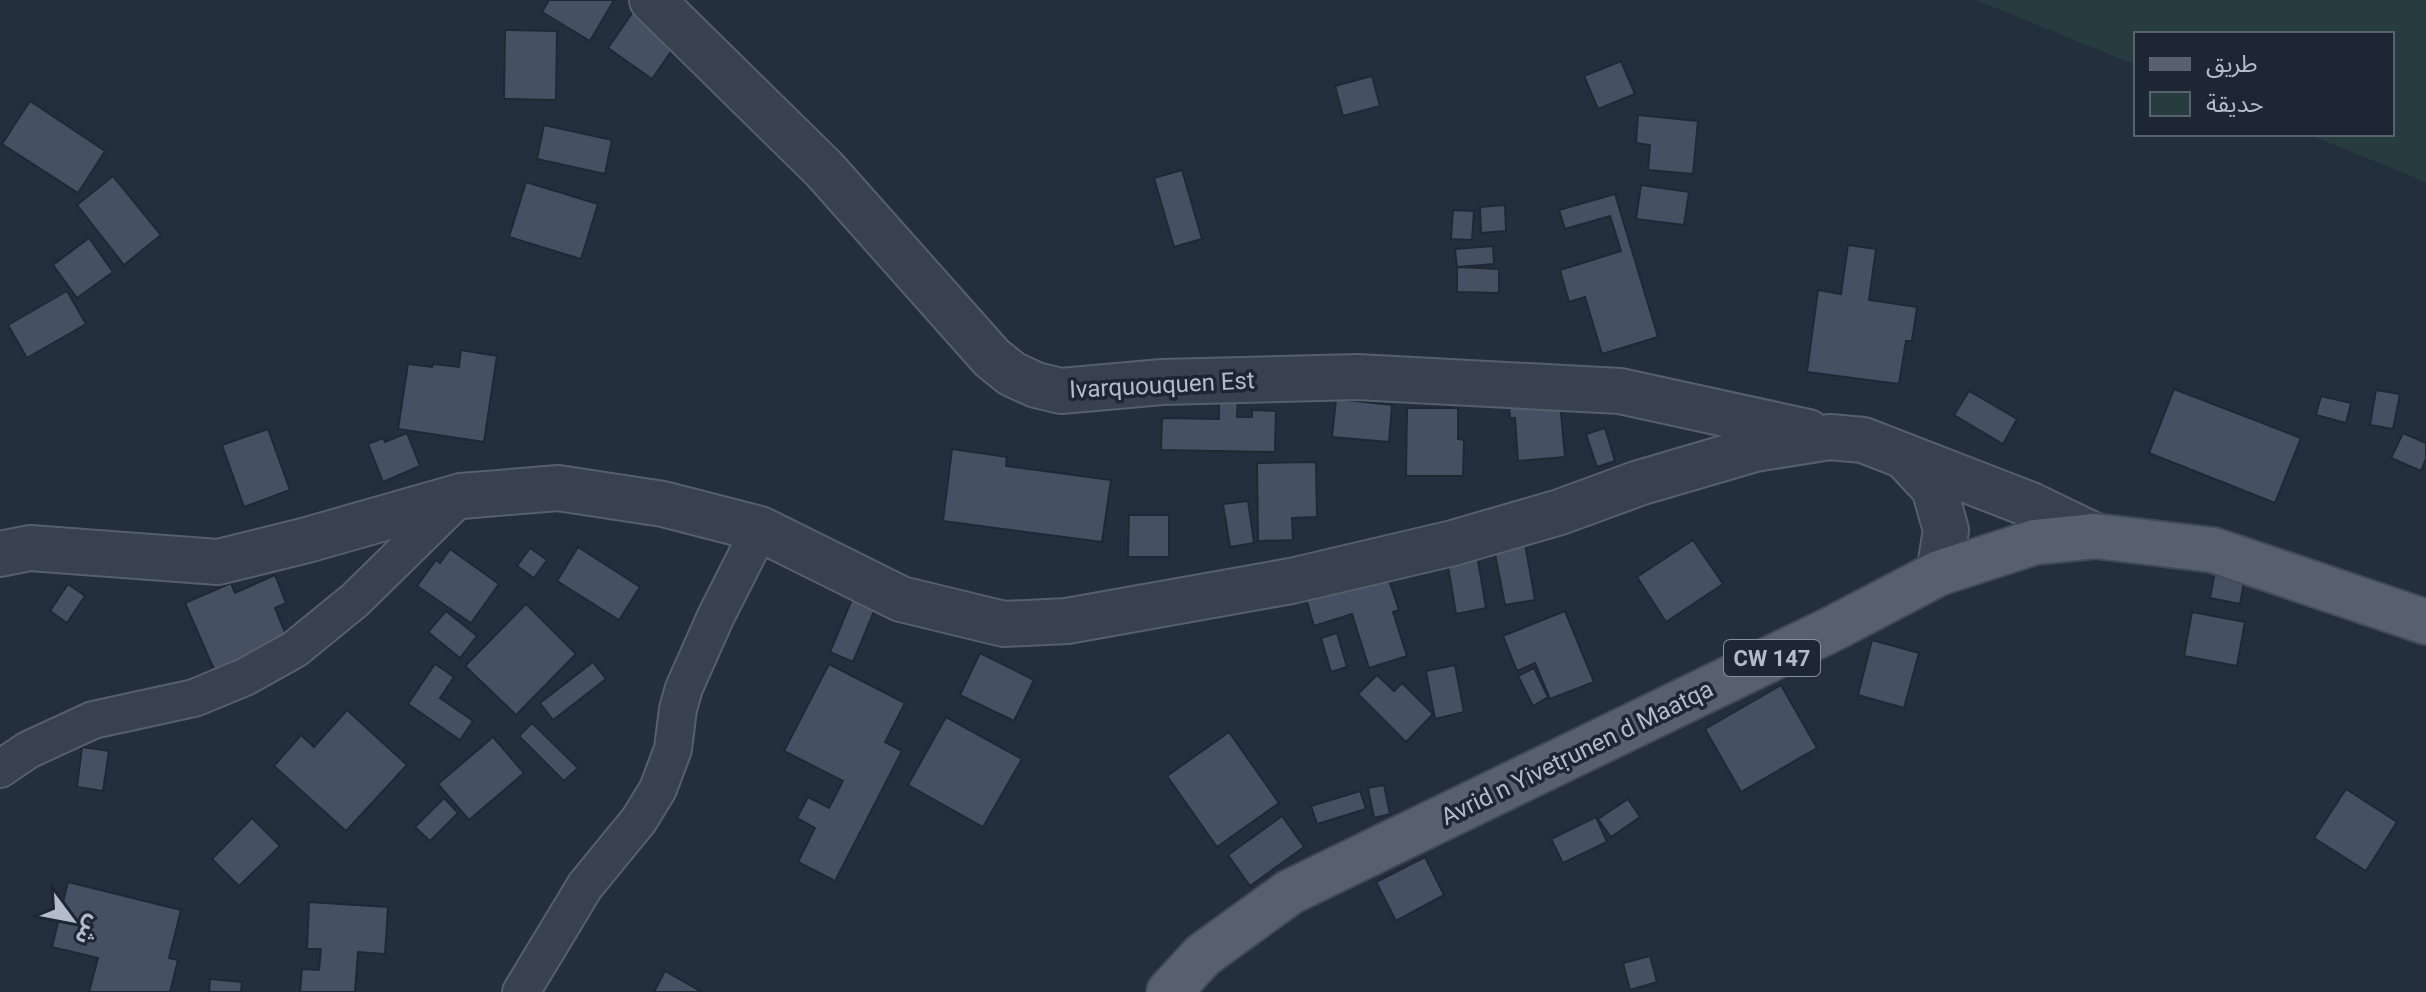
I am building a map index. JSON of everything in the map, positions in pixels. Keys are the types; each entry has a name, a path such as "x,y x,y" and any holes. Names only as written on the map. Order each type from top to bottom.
{"main road":[{"name":"Avrid n Yivetṛunen d Maatqa","path":"1169,992 1203,955 1290,892 1794,647 1939,573 2035,542 2095,536 2213,550 2426,622"}],"street":[{"name":"Ivarquouquen Est","path":"652,0 824,169 992,358 1012,374 1036,385 1061,391 1162,382 1357,377 1620,391 1830,437"},
{"path":"0,554 30,548 218,562 461,496 558,488 663,504 760,529 901,599 1004,624 1067,621 1291,581 1439,546 1560,512 1639,483 1755,449 1830,437 1863,440 2031,505 2095,536"},
{"path":"1904,456 1934,488 1946,530 1939,573"},
{"path":"0,769 28,750 93,720 194,698 245,677 295,649 355,600 461,496"},
{"path":"521,992 585,886 639,820 658,789 673,749 684,688 760,529"}],"green space":[{"path":"1976,0 2426,0 2426,182 2312,136 2394,136 2394,32 2134,32 2134,64"}],"building":[{"path":"549,0 614,0 590,41 542,12"},
{"path":"635,9 679,40 652,79 608,48"},
{"path":"505,30 557,31 556,100 504,99"},
{"path":"1621,61 1635,94 1598,109 1584,76"},
{"path":"1372,76 1380,106 1343,116 1335,86"},
{"path":"30,101 105,151 78,193 2,144"},
{"path":"1638,115 1698,121 1693,174 1648,170 1650,145 1636,143"},
{"path":"544,125 612,140 605,174 537,159"},
{"path":"1182,170 1202,239 1174,247 1154,178"},
{"path":"113,176 161,235 124,265 77,205"},
{"path":"526,182 598,204 581,259 509,237"},
{"path":"1641,185 1689,192 1684,225 1636,219"},
{"path":"1615,194 1658,337 1602,354 1585,297 1569,302 1560,270 1621,251 1610,216 1565,229 1559,210"},
{"path":"1505,205 1506,231 1481,233 1480,207"},
{"path":"1453,210 1474,211 1472,240 1451,239"},
{"path":"89,238 113,272 77,298 53,265"},
{"path":"1848,245 1876,249 1869,300 1917,307 1912,341 1906,341 1899,384 1807,372 1818,290 1841,294"},
{"path":"1493,246 1494,264 1457,267 1455,249"},
{"path":"1457,267 1499,269 1499,293 1457,292"},
{"path":"67,291 86,324 27,358 8,325"},
{"path":"461,350 497,356 484,442 398,429 408,364 459,367"},
{"path":"2174,389 2301,438 2275,503 2149,453"},
{"path":"2376,390 2400,394 2393,429 2370,425"},
{"path":"1559,391 1565,457 1518,461 1515,418 1510,418 1508,396"},
{"path":"1969,391 2017,419 2003,444 1954,415"},
{"path":"1219,395 1238,395 1237,417 1252,417 1252,410 1276,411 1275,452 1161,450 1162,418 1219,419"},
{"path":"2321,396 2351,403 2346,423 2316,415"},
{"path":"1336,399 1392,405 1389,442 1332,437"},
{"path":"1407,408 1458,408 1458,439 1464,440 1463,476 1406,476"},
{"path":"1605,428 1615,461 1597,467 1586,434"},
{"path":"268,429 290,490 244,507 222,445"},
{"path":"407,433 420,466 383,482 368,444 383,438 385,442"},
{"path":"2403,433 2426,443 2426,459 2421,471 2391,458"},
{"path":"952,449 1007,457 1006,466 1111,480 1102,542 943,521"},
{"path":"1316,462 1317,517 1292,518 1293,540 1258,541 1257,463"},
{"path":"1248,501 1254,543 1230,547 1223,504"},
{"path":"1129,515 1169,515 1169,557 1128,557"},
{"path":"1693,540 1723,584 1666,622 1637,577"},
{"path":"1525,543 1535,600 1505,605 1494,549"},
{"path":"578,547 640,587 619,620 557,581"},
{"path":"530,548 547,560 534,578 517,566"},
{"path":"450,549 499,584 471,623 417,586 436,560 440,563"},
{"path":"1476,549 1486,608 1456,614 1446,554"},
{"path":"2216,566 2246,572 2240,604 2210,598"},
{"path":"1385,568 1399,610 1393,612 1407,656 1369,668 1352,614 1314,626 1305,595"},
{"path":"275,575 286,603 275,608 289,642 216,674 185,603 231,583 235,593"},
{"path":"68,584 85,596 67,623 50,611"},
{"path":"852,599 875,609 853,662 830,652"},
{"path":"526,604 576,654 516,715 465,666"},
{"path":"446,611 477,636 460,658 428,632"},
{"path":"1565,611 1594,682 1550,699 1535,663 1517,671 1503,636"},
{"path":"2192,612 2245,622 2237,666 2184,656"},
{"path":"1337,633 1347,667 1331,672 1321,638"},
{"path":"1872,640 1919,653 1904,708 1858,695"},
{"path":"980,653 1034,680 1014,721 960,695"},
{"path":"593,662 606,679 553,720 540,703"},
{"path":"435,664 454,677 440,698 473,721 460,740 408,704"},
{"path":"829,664 905,703 885,742 902,751 835,881 798,862 815,828 797,818 808,797 829,808 843,781 784,751"},
{"path":"1455,665 1464,712 1435,719 1426,671"},
{"path":"1534,668 1548,697 1533,706 1518,676"},
{"path":"1377,675 1394,691 1402,683 1433,714 1406,742 1358,694"},
{"path":"1781,685 1817,748 1741,792 1705,729"},
{"path":"347,710 407,765 346,831 274,766 301,735 314,747"},
{"path":"946,717 1022,759 983,827 908,785"},
{"path":"532,723 578,768 564,781 519,736"},
{"path":"1229,732 1279,803 1217,847 1167,776"},
{"path":"493,737 524,773 469,820 438,784"},
{"path":"82,747 109,751 103,791 77,787"},
{"path":"1384,785 1390,814 1374,818 1368,788"},
{"path":"2346,789 2397,822 2366,871 2314,838"},
{"path":"1360,791 1366,809 1317,824 1311,806"},
{"path":"444,798 458,813 430,841 415,827"},
{"path":"1628,799 1640,817 1611,837 1598,819"},
{"path":"1282,816 1304,847 1250,886 1228,855"},
{"path":"1596,817 1607,842 1563,863 1551,839"},
{"path":"252,818 280,846 239,886 212,859"},
{"path":"1425,857 1444,895 1396,921 1376,882"},
{"path":"68,882 181,910 169,958 178,960 170,992 89,992 98,958 52,947"},
{"path":"309,902 388,907 385,954 358,952 355,992 300,992 302,969 319,970 321,949 307,949"},
{"path":"1650,956 1657,982 1630,990 1623,963"},
{"path":"665,971 702,992 654,992"},
{"path":"210,979 242,982 241,992 209,992"}]}
